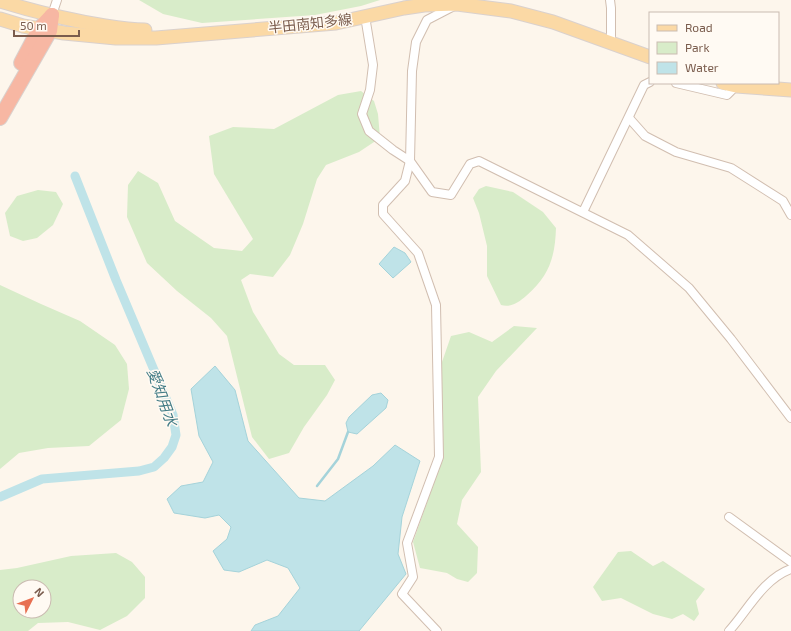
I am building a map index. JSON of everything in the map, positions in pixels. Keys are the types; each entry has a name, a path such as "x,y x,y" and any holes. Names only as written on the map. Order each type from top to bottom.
{"highway":[{"path":"0,118 52,15"},
{"path":"0,102 45,30"}],"main road":[{"name":"半田南知多線","path":"0,1 79,22 134,30 179,29 200,33"},
{"name":"半田南知多線","path":"0,19 23,26 64,33 116,38 156,38 200,33 336,23 424,5 457,4 511,11 553,22 649,57"},
{"path":"727,84 791,90"}],"street":[{"path":"52,15 57,0"},
{"path":"610,0 611,42"},
{"path":"437,631 402,594 413,577 407,543 440,457 436,305 418,252 383,214 383,205 405,181 410,161 412,71 416,42 427,20 457,4"},
{"path":"365,16 373,65 370,90 362,114 370,131 393,150 410,161 432,192 451,195 470,164 479,162 628,235 689,288 731,339 791,418"},
{"path":"583,212 644,85 649,82"},
{"path":"680,84 727,95 736,86"},
{"path":"629,118 645,136 676,152 731,168 783,201 791,215"},
{"path":"729,517 791,562"},
{"path":"729,631 765,586 781,573 791,569"}],"green space":[{"path":"139,0 380,0 361,6 315,15 202,23 163,14"},
{"path":"361,91 374,101 378,114 380,138 359,152 326,165 317,179 303,224 290,255 273,277 250,274 241,280 253,312 279,354 294,365 325,365 335,380 327,395 304,427 289,453 269,459 252,437 227,336 211,318 177,291 147,263 127,217 128,185 138,171 158,183 175,221 214,248 242,251 253,239 214,174 209,136 233,127 274,129 338,95"},
{"path":"486,186 513,192 543,212 556,228 552,257 545,274 534,289 526,296 518,302 508,306 501,305 487,276 487,246 479,213 473,198 479,189"},
{"path":"38,190 56,192 63,204 53,225 37,238 23,241 10,236 5,213 17,196"},
{"path":"0,285 80,321 115,345 127,364 129,389 121,420 89,446 48,448 19,453 0,469"},
{"path":"514,326 537,328 496,371 478,397 481,472 462,500 457,524 478,547 477,573 468,582 457,579 447,573 420,568 413,542 442,460 442,362 451,336 469,332 492,342"},
{"path":"631,551 653,566 663,561 705,589 696,601 699,614 694,621 683,614 672,619 653,614 621,598 602,601 593,587 618,552"},
{"path":"116,553 132,562 145,577 145,598 127,616 100,630 68,622 38,623 28,631 0,631 0,570 17,568 71,556"}],"water":[{"path":"394,247 405,253 411,262 393,278 379,264"},
{"path":"215,366 235,390 248,441 299,498 325,501 373,466 395,445 420,461 402,517 398,554 406,574 359,631 251,631 255,625 278,616 300,588 288,568 267,560 239,572 224,570 213,551 227,539 231,527 219,515 205,518 174,513 167,499 181,486 203,482 213,462 199,436 191,389"},
{"path":"381,393 388,400 386,408 357,434 348,432 346,423 349,417 372,395"}],"waterway":[{"name":"愛知用水","path":"0,497 42,479 139,471 154,467 164,458 172,447 176,435 173,415 116,280 75,176"},
{"path":"317,486 338,459 348,432"}]}
